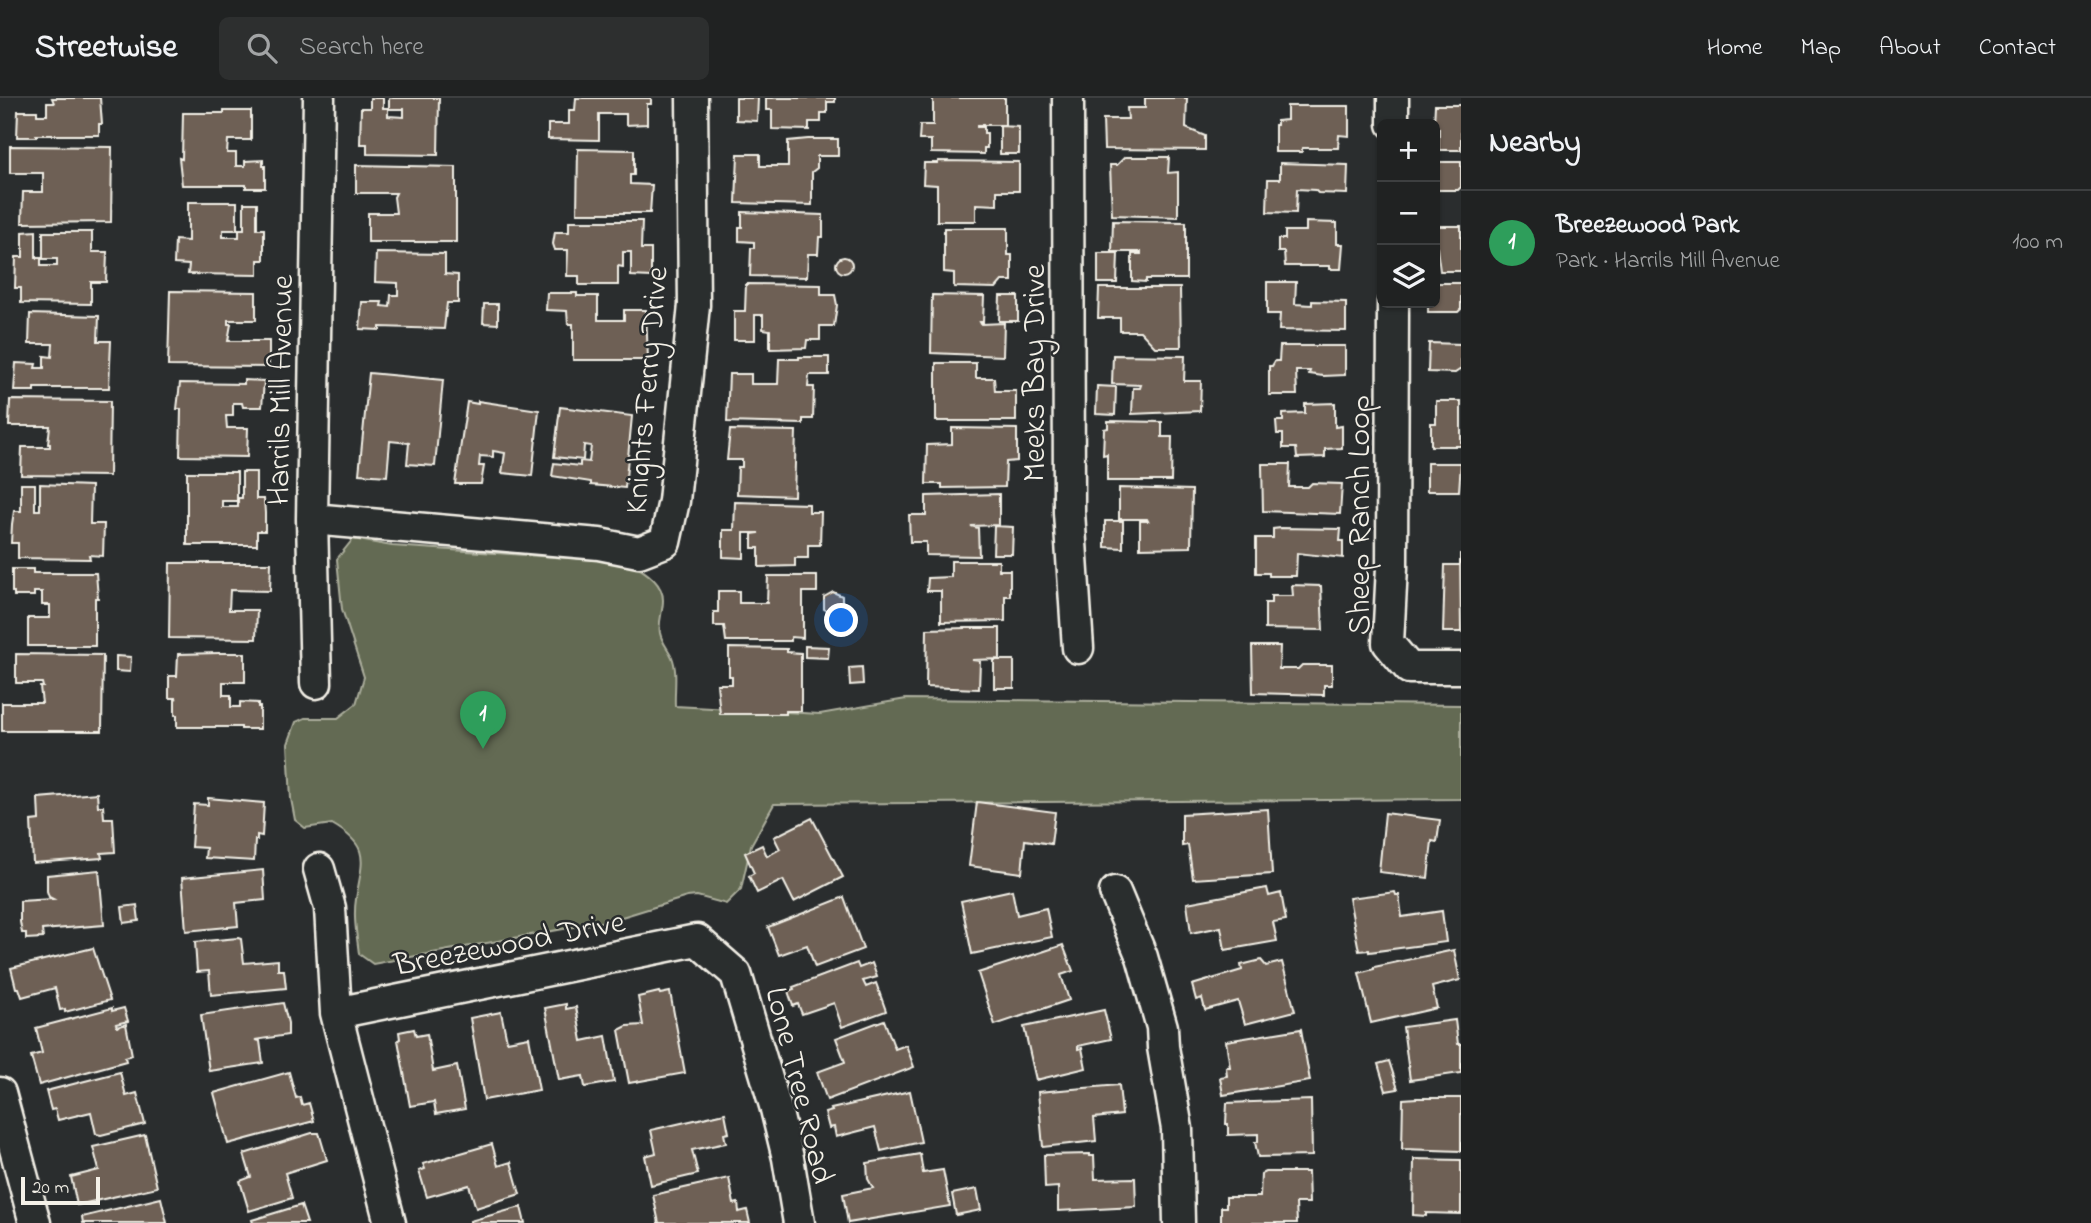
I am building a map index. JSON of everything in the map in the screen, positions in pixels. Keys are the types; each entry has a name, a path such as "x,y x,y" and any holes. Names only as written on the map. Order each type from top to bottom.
{"street":[{"name":"Harrils Mill Avenue","path":"316,683 312,519 319,98"},
{"name":"Knights Ferry Drive","path":"312,519 599,544 639,552 665,542 674,501 694,305 692,98"},
{"name":"Meeks Bay Drive","path":"1068,98 1069,512 1078,648"},
{"path":"1393,98 1393,119"},
{"name":"Sheep Ranch Loop","path":"1393,308 1392,567 1388,642 1409,668 1461,668"},
{"path":"319,869 330,908 336,1013 390,1223"},
{"path":"1115,892 1142,957 1162,1027 1177,1129 1179,1223"},
{"name":"Breezewood Drive","path":"336,1013 697,940"},
{"name":"Lone Tree Road","path":"697,940 736,974 779,1121 799,1223"},
{"path":"0,1093 35,1223"}],"green space":[{"path":"353,539 392,546 627,562 633,565 651,576 662,593 660,633 674,663 675,706 820,714 906,699 1461,705 1461,799 774,804 751,845 741,889 726,904 697,896 687,897 612,920 373,964 359,954 356,934 355,906 362,865 359,848 345,832 332,824 305,828 295,820 288,744 296,722 305,718 338,718 356,704 364,677 342,609 337,559"}],"building":[{"path":"52,98 100,98 102,124 99,124 99,135 17,137 18,111 37,111 37,115 47,115 47,103 54,103"},
{"path":"370,98 383,98 383,108 388,108 388,116 404,117 404,109 389,109 389,98 439,98 438,155 367,154 367,144 360,144 361,108 370,108"},
{"path":"576,98 651,98 651,104 647,104 647,124 626,125 626,114 599,114 599,140 548,139 548,124 569,124 569,110 575,110"},
{"path":"736,98 758,98 757,121 736,120"},
{"path":"766,98 835,98 835,102 827,102 827,113 821,113 821,122 809,122 809,130 772,129 772,110 766,110"},
{"path":"933,98 1005,98 1005,125 977,125 984,127 984,133 987,133 987,148 984,148 984,154 931,153 931,140 919,140 920,125 933,125"},
{"path":"1145,98 1187,98 1186,128 1205,136 1205,150 1104,149 1103,119 1128,119 1127,108 1145,108"},
{"path":"1435,105 1461,105 1461,150 1440,150 1440,119 1434,119"},
{"path":"1287,106 1349,106 1349,136 1339,135 1338,148 1302,148 1302,152 1275,152 1275,125 1277,121 1287,120"},
{"path":"251,111 251,140 228,140 227,153 236,153 236,166 245,166 245,161 263,160 265,188 246,188 246,185 182,185 179,158 182,159 183,113"},
{"path":"1000,126 1019,127 1019,154 1000,154"},
{"path":"838,139 838,156 817,156 817,168 812,172 812,205 736,203 738,154 760,154 760,166 788,166 788,141"},
{"path":"10,146 112,147 111,222 22,223 23,192 43,192 43,173 10,173"},
{"path":"578,149 634,150 634,175 630,175 630,184 652,185 650,213 577,213"},
{"path":"1125,157 1169,157 1168,173 1178,172 1178,217 1112,215 1110,165 1117,165"},
{"path":"1019,162 1019,191 997,191 997,205 976,204 976,221 937,221 937,185 923,184 924,163"},
{"path":"1440,162 1461,162 1461,187 1458,190 1440,190"},
{"path":"1280,163 1348,165 1347,194 1297,189 1296,213 1267,212 1268,179 1280,179"},
{"path":"356,165 456,167 456,242 368,242 368,213 396,213 396,193 356,193"},
{"path":"188,202 237,202 237,230 223,230 223,237 239,237 239,229 244,229 244,203 257,203 257,229 264,229 264,260 258,260 258,275 188,274 189,265 174,264 175,240 188,241"},
{"path":"742,212 823,215 823,237 819,237 818,254 808,254 807,277 750,276 751,248 754,248 754,242 739,241"},
{"path":"569,221 642,221 641,249 651,249 651,277 631,276 631,252 623,252 623,267 618,266 618,285 579,285 579,276 567,276 568,250 555,250 553,244 555,232 569,232"},
{"path":"1113,221 1186,222 1186,279 1132,281 1132,254 1141,252 1112,252"},
{"path":"1306,222 1337,223 1337,244 1343,244 1341,269 1330,269 1330,266 1285,266 1284,252 1278,252 1278,239 1285,239 1285,231 1306,231"},
{"path":"1440,226 1461,226 1461,271 1440,271"},
{"path":"944,228 1008,228 1012,281 1002,281 996,288 954,287 954,273 944,272"},
{"path":"36,231 36,258 41,258 41,266 57,266 57,259 43,259 43,232 92,232 92,252 107,252 106,282 91,282 91,304 21,303 21,288 15,288 16,257 23,257 23,232"},
{"path":"376,253 445,254 445,274 458,275 458,303 447,303 444,329 360,329 362,302 382,302 381,306 390,307 391,295 398,295 398,283 375,282"},
{"path":"1098,253 1118,253 1117,283 1098,283"},
{"path":"841,257 847,257 852,265 850,271 841,273 836,268 836,262"},
{"path":"1267,282 1296,282 1295,304 1312,305 1312,301 1346,302 1346,331 1279,330 1280,314 1267,314"},
{"path":"1440,283 1461,283 1461,309 1458,312 1428,312 1428,308 1440,308"},
{"path":"746,284 821,285 821,295 835,295 837,305 834,326 820,326 820,340 807,340 806,348 770,349 770,330 763,329 763,315 755,315 755,340 734,340 734,311 745,311"},
{"path":"1099,288 1180,288 1181,347 1155,347 1140,331 1120,331 1120,318 1098,318"},
{"path":"170,291 256,292 256,320 228,320 228,324 231,324 228,341 269,341 269,367 168,366"},
{"path":"547,293 598,296 598,320 624,320 624,310 646,310 648,360 573,360 573,324 568,324 567,311 546,310"},
{"path":"932,295 984,296 983,322 980,322 1004,323 1003,356 931,353"},
{"path":"1000,296 1018,296 1018,321 999,321"},
{"path":"484,304 498,304 498,324 483,323"},
{"path":"30,314 99,316 98,341 111,341 109,388 34,388 34,391 14,391 16,363 36,364 35,368 44,368 44,356 52,357 53,344 29,344"},
{"path":"1429,343 1461,344 1461,369 1455,373 1428,372"},
{"path":"1280,346 1345,346 1345,375 1323,376 1309,374 1310,371 1296,371 1297,395 1269,395 1269,366 1279,361"},
{"path":"1113,355 1185,356 1184,381 1201,381 1200,411 1132,414 1133,388 1140,388 1141,385 1112,384"},
{"path":"829,357 829,375 809,375 808,387 814,387 813,419 803,419 803,424 727,422 729,374 751,374 751,384 778,384 779,359"},
{"path":"936,363 976,363 976,378 994,378 995,391 1016,391 1016,421 936,421"},
{"path":"369,373 443,380 435,466 407,464 409,443 390,441 387,476 359,474"},
{"path":"244,380 264,381 262,407 243,407 242,403 233,403 233,416 226,416 227,428 248,428 247,457 180,456 181,409 177,409 180,383 244,384"},
{"path":"1097,386 1116,387 1115,415 1096,414"},
{"path":"10,400 110,401 109,476 21,475 22,447 50,447 50,426 9,426"},
{"path":"478,401 539,410 532,476 502,473 505,453 493,451 493,457 480,456 479,466 484,466 481,484 455,484 467,402 478,404"},
{"path":"1436,401 1461,401 1461,446 1431,446 1431,423 1436,423"},
{"path":"1335,403 1335,427 1342,426 1342,448 1325,449 1325,457 1297,458 1296,448 1283,448 1283,434 1277,434 1276,421 1283,421 1283,414 1305,413 1305,404"},
{"path":"560,407 632,416 625,488 591,485 591,482 552,476 554,463 580,466 580,461 589,462 591,446 584,445 583,460 554,457"},
{"path":"1108,421 1162,422 1162,437 1172,437 1171,481 1107,481 1107,454 1103,455 1104,429 1108,428"},
{"path":"952,428 1017,429 1017,461 1006,462 1005,487 942,488 942,484 926,484 927,445 952,444"},
{"path":"730,430 796,431 794,496 737,494 738,467 742,467 742,460 727,460"},
{"path":"1427,463 1461,463 1459,491 1427,491"},
{"path":"1262,464 1290,464 1289,487 1308,487 1312,483 1342,484 1340,514 1263,511"},
{"path":"187,472 237,472 237,501 222,501 222,507 238,507 238,498 242,498 242,472 256,472 256,499 264,499 265,513 265,531 257,531 257,545 187,545"},
{"path":"21,484 35,484 35,510 40,510 40,484 91,486 90,524 104,524 103,556 89,555 90,559 18,558 18,543 11,543 14,511 21,511"},
{"path":"1119,488 1192,490 1191,547 1140,548 1140,521 1148,521 1119,519"},
{"path":"999,494 999,525 971,526 978,528 979,556 926,555 926,542 910,542 909,515 926,515 926,496"},
{"path":"735,502 809,504 809,512 821,512 820,545 808,545 808,558 795,558 795,566 759,567 759,548 752,548 752,534 759,533 744,533 744,558 723,557 723,530 734,530"},
{"path":"1105,521 1123,521 1123,548 1105,547"},
{"path":"994,526 1013,527 1012,554 993,554"},
{"path":"1273,529 1341,529 1343,558 1297,553 1296,576 1256,573 1256,538 1273,538"},
{"path":"1460,553 1461,632 1443,632 1445,565 1460,565"},
{"path":"951,561 999,561 999,570 1010,570 1010,596 1005,596 1005,621 941,622 941,591 927,591 928,578 951,577"},
{"path":"170,563 271,563 270,591 230,590 229,610 257,610 256,639 169,638"},
{"path":"12,569 33,569 33,573 96,573 98,598 95,598 95,646 28,646 28,618 50,618 50,605 42,605 42,592 34,592 34,596 14,596"},
{"path":"768,576 817,576 817,592 803,592 803,638 791,637 791,641 726,641 724,626 714,626 714,612 718,612 718,591 739,591 739,603 767,603"},
{"path":"1292,585 1321,586 1323,630 1265,629 1265,603 1271,603 1271,596 1293,596"},
{"path":"833,592 842,596 842,608 833,614 824,609 824,597"},
{"path":"1000,628 1000,659 972,660 980,661 979,689 926,687 927,629"},
{"path":"805,646 829,647 828,658 805,657"},
{"path":"1252,646 1280,646 1279,669 1298,669 1302,665 1332,665 1332,685 1324,685 1324,695 1253,693"},
{"path":"729,648 787,649 787,652 801,653 801,711 786,711 786,714 720,714 717,684 732,684 732,676 729,676"},
{"path":"245,653 245,682 223,682 223,695 231,695 231,707 240,707 240,702 258,703 260,729 177,727 177,698 169,698 169,676 177,676 178,654"},
{"path":"16,654 103,655 102,731 2,731 2,703 42,703 42,683 16,683"},
{"path":"116,656 131,657 130,672 116,671"},
{"path":"994,660 1014,660 1014,688 994,688"},
{"path":"862,667 863,684 850,685 849,668"},
{"path":"97,793 98,806 103,806 104,818 113,818 115,852 101,853 102,858 33,863 31,821 39,820 38,798"},
{"path":"208,798 264,803 262,836 257,835 255,840 254,861 205,858 206,848 191,847 194,804 208,805"},
{"path":"977,802 1055,812 1051,844 1025,840 1022,873 969,866"},
{"path":"1268,809 1272,874 1193,879 1188,845 1182,846 1182,814"},
{"path":"1385,813 1440,820 1437,842 1432,841 1428,878 1379,872"},
{"path":"812,818 843,877 794,902 783,880 757,893 749,876 754,873 745,853 762,845 767,856 780,849 774,837"},
{"path":"99,870 104,925 42,930 43,938 26,939 20,922 20,901 53,899 47,891 47,875"},
{"path":"263,870 265,900 236,903 238,926 186,931 182,878"},
{"path":"1267,888 1269,896 1281,893 1286,920 1273,922 1277,941 1225,950 1221,927 1191,933 1187,903"},
{"path":"1012,890 1017,915 1046,908 1052,937 972,954 961,901"},
{"path":"1395,892 1399,895 1402,917 1442,911 1446,942 1359,951 1349,898"},
{"path":"844,897 863,949 815,967 807,945 779,955 768,927"},
{"path":"137,905 139,921 124,923 122,907"},
{"path":"241,939 244,963 278,960 278,970 284,970 286,988 211,995 209,971 197,972 195,942"},
{"path":"1063,945 1073,971 1061,975 1069,1000 995,1025 978,973"},
{"path":"93,948 110,1000 65,1012 65,1009 60,1010 55,988 22,997 19,988 16,988 11,968"},
{"path":"1454,950 1460,980 1432,987 1437,1008 1371,1023 1359,973 1374,967"},
{"path":"1261,960 1266,966 1282,962 1295,1011 1245,1024 1238,1001 1205,1010 1202,998 1196,1000 1192,985 1242,970 1241,965"},
{"path":"857,963 859,968 872,963 877,977 863,981 866,987 876,983 886,1011 842,1027 834,1003 802,1014 798,1004 793,1006 788,991 794,989 793,987"},
{"path":"670,992 685,1073 629,1083 619,1030 627,1026 643,1025 638,997"},
{"path":"283,1003 288,1035 255,1040 260,1041 263,1063 209,1071 201,1015"},
{"path":"566,1004 566,1009 576,1007 582,1041 606,1036 614,1082 585,1087 583,1076 559,1080 545,1008"},
{"path":"112,1008 112,1011 124,1008 128,1021 116,1024 117,1027 126,1024 132,1055 125,1057 126,1061 39,1085 31,1056 42,1053 36,1028"},
{"path":"1104,1010 1111,1039 1078,1046 1078,1049 1082,1048 1086,1068 1036,1080 1024,1027"},
{"path":"501,1012 507,1041 529,1037 539,1090 484,1100 470,1018"},
{"path":"884,1020 895,1049 906,1045 914,1067 827,1100 817,1072 845,1062 836,1038"},
{"path":"1455,1020 1458,1044 1461,1044 1461,1073 1410,1080 1403,1027"},
{"path":"414,1029 416,1036 427,1034 433,1071 457,1066 465,1109 436,1114 434,1102 410,1106 398,1040 399,1032"},
{"path":"1301,1029 1310,1081 1223,1095 1220,1077 1227,1076 1226,1067 1230,1067 1226,1041"},
{"path":"1389,1061 1398,1089 1386,1091 1378,1064"},
{"path":"120,1072 126,1096 137,1093 145,1124 101,1135 96,1134 91,1112 58,1120 55,1109 51,1110 46,1091"},
{"path":"289,1072 296,1098 300,1097 302,1105 309,1103 314,1121 228,1144 214,1093"},
{"path":"1119,1085 1122,1115 1094,1118 1096,1141 1043,1147 1038,1092"},
{"path":"910,1091 921,1142 881,1151 875,1127 836,1137 834,1127 829,1128 825,1113 832,1111 831,1109"},
{"path":"1461,1098 1461,1151 1402,1149 1403,1099"},
{"path":"1311,1100 1312,1156 1258,1157 1255,1142 1258,1142 1258,1134 1228,1135 1227,1103"},
{"path":"725,1113 729,1133 724,1134 726,1143 692,1150 698,1174 651,1185 645,1156 656,1153 651,1130"},
{"path":"319,1133 327,1160 285,1173 292,1198 249,1211 240,1181 251,1177 244,1154"},
{"path":"145,1135 157,1187 77,1205 71,1177 99,1170 93,1147"},
{"path":"492,1144 498,1166 511,1162 520,1194 476,1208 469,1185 427,1197 419,1171 425,1169 423,1164"},
{"path":"920,1154 923,1173 943,1170 950,1206 848,1223 843,1194 873,1188 868,1179 867,1163"},
{"path":"1044,1155 1094,1156 1095,1179 1135,1178 1136,1207 1058,1211 1058,1187 1045,1188"},
{"path":"1414,1159 1461,1160 1461,1214 1413,1215"},
{"path":"1308,1172 1309,1203 1296,1203 1297,1223 1221,1223 1221,1207 1226,1207 1226,1197 1260,1197 1261,1174"},
{"path":"729,1178 734,1204 738,1203 739,1212 747,1210 750,1223 659,1223 653,1195"},
{"path":"977,1189 981,1210 956,1215 952,1194"},
{"path":"161,1198 167,1223 83,1223 82,1217"},
{"path":"301,1205 307,1223 253,1223 252,1220"},
{"path":"521,1207 525,1223 470,1223 470,1221"}],"place":[{"name":"Breezewood Park","path":"483,749"}]}
